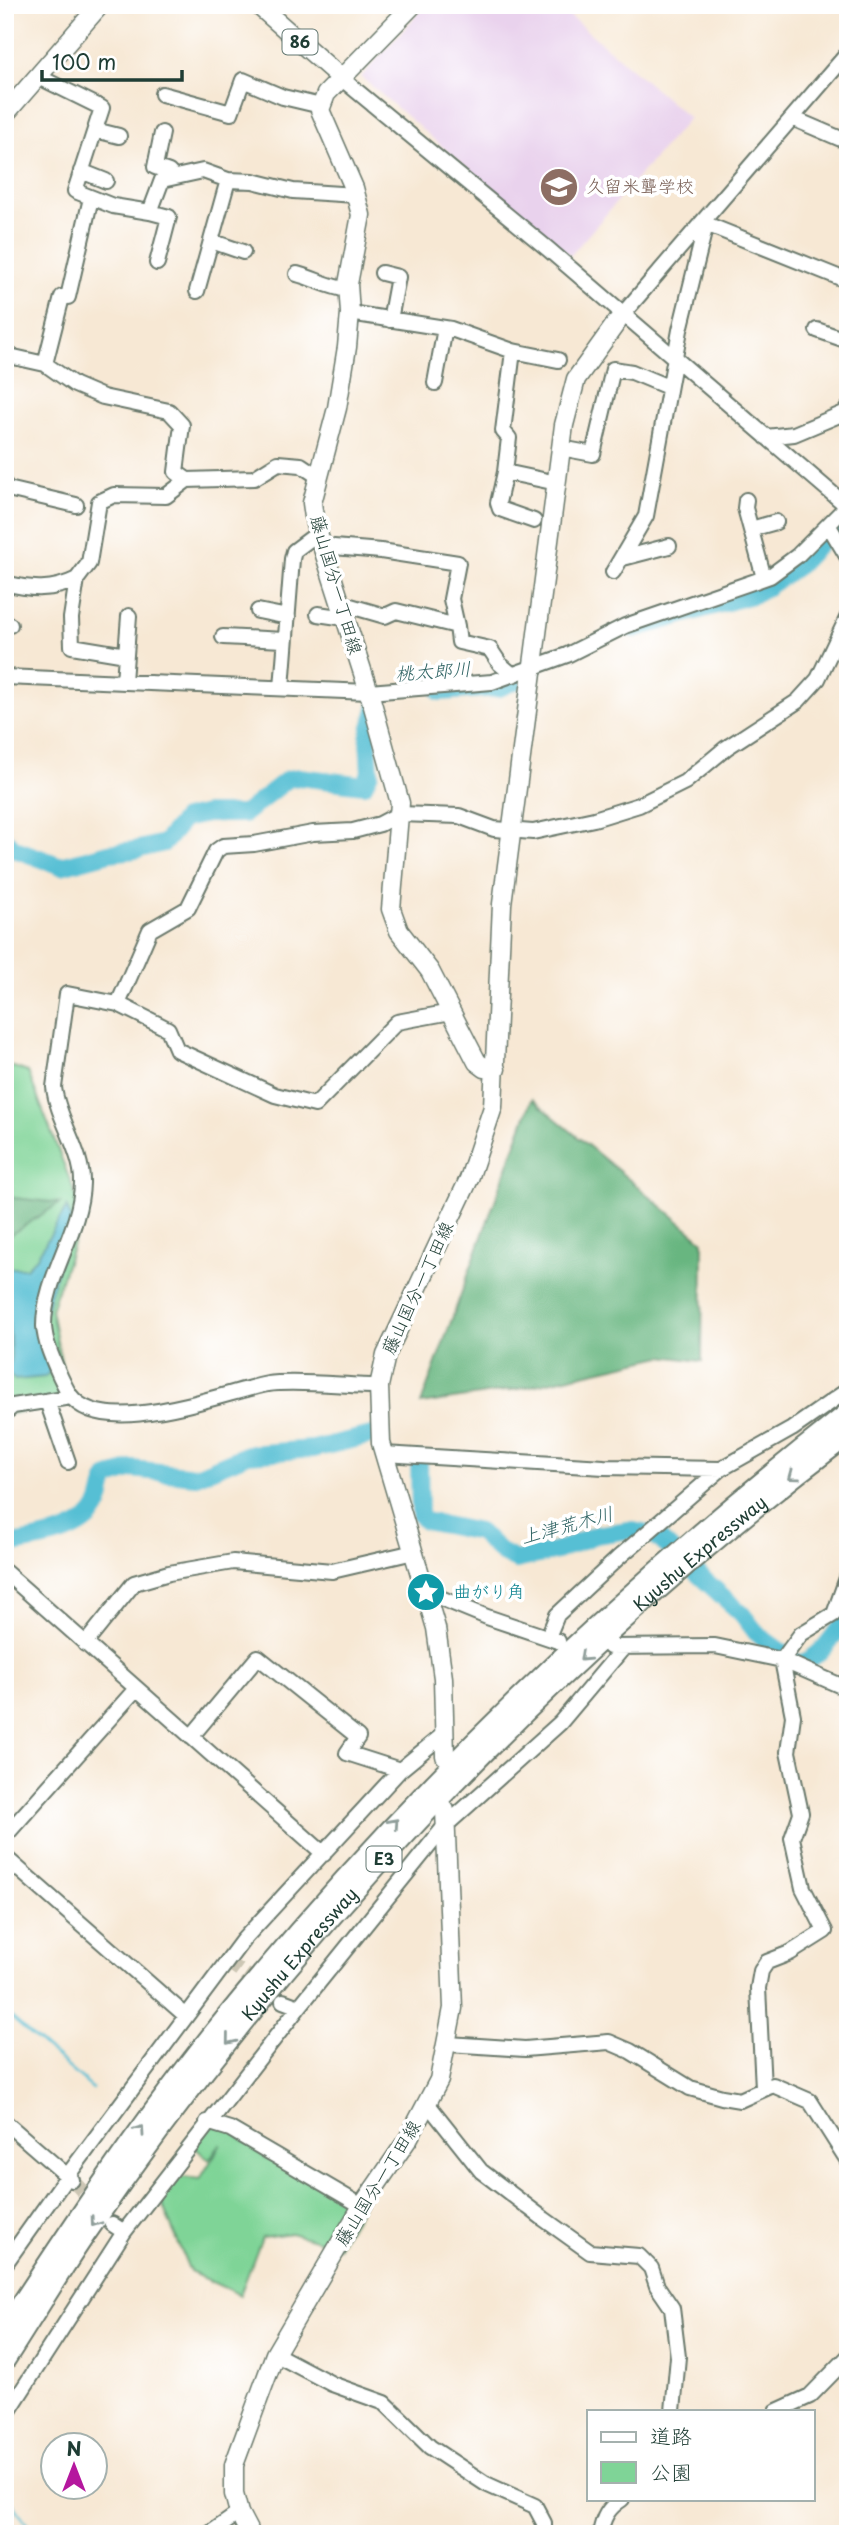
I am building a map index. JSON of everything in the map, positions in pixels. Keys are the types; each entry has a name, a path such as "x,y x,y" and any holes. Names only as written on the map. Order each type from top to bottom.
{"highway":[{"name":"Kyushu Expressway","path":"5,2329 69,2231 210,2038 321,1904 402,1814 544,1671 637,1586 762,1480 848,1413"},
{"name":"Kyushu Expressway","path":"5,2360 83,2238 186,2097 296,1959 414,1825 555,1683 648,1598 782,1485 848,1435"}],"main road":[{"path":"5,114 100,5"},
{"name":"86","path":"258,5 341,78"},
{"path":"321,106 326,94 413,5"},
{"name":"藤山国分一丁田線","path":"321,106 320,110 356,195 361,215 348,290 350,313 337,408 312,503 320,540 396,781 399,814 391,909 399,931 430,971 477,1062 485,1068 496,1069"},
{"name":"藤山国分一丁田線","path":"445,1756 441,1657 426,1592 384,1454 378,1424 379,1386 396,1331 469,1178 493,1107 502,904 564,425 576,379 622,315"},
{"name":"藤山国分一丁田線","path":"250,2534 239,2513 234,2494 233,2465 275,2354 362,2206 408,2139 439,2080 453,2008 445,1818"}],"street":[{"path":"622,315 705,222 848,53"},
{"path":"39,77 102,108 75,191 113,206 169,217 157,263"},
{"path":"5,677 369,692 491,683 534,667 625,626 764,578 797,556 847,506 341,78"},
{"path":"162,94 231,113 243,80 283,97 321,106"},
{"path":"792,118 848,142"},
{"path":"95,130 118,136"},
{"path":"162,134 155,167 169,172 173,177"},
{"path":"81,171 106,181"},
{"path":"150,212 162,180 203,172 228,180 253,181 293,191 356,195"},
{"path":"197,291 228,180"},
{"path":"45,364 62,297 68,297 91,198"},
{"path":"705,222 848,281"},
{"path":"613,572 646,516 668,387 705,222"},
{"path":"211,241 243,252"},
{"path":"382,273 398,277 390,320"},
{"path":"297,274 318,279 327,286 348,290"},
{"path":"350,313 449,329 513,351 558,359"},
{"path":"439,383 449,329"},
{"path":"817,330 848,341"},
{"path":"513,351 503,431 509,438 498,503 500,509 534,521"},
{"path":"5,355 45,364 75,385 103,397 169,411 182,425 176,472 187,480"},
{"path":"561,448 593,454 613,369 632,372 668,387"},
{"path":"766,437 794,434 844,413 848,408"},
{"path":"126,655 72,646 71,618 77,579 89,564 99,502 114,495 166,496 187,480 254,478 278,463 302,465 319,477"},
{"path":"505,472 557,483"},
{"path":"5,485 8,489 76,505"},
{"path":"747,499 745,508 764,578"},
{"path":"751,528 776,522"},
{"path":"829,526 848,558"},
{"path":"282,688 294,551 320,540 458,563 451,599 459,642 490,649 500,664 513,675"},
{"path":"623,558 669,546"},
{"path":"5,583 26,589 52,588 77,579"},
{"path":"318,614 342,610 385,616 396,611 457,626"},
{"path":"258,611 288,617"},
{"path":"117,1004 150,930 188,908 216,851 223,846 254,844 313,833 353,831 380,824 399,814 459,816 482,826 533,832 594,820 648,801 685,782 726,748 751,734 807,692 818,679 848,616"},
{"path":"124,681 129,617"},
{"path":"223,637 285,640"},
{"path":"379,1386 270,1384 154,1412 117,1414 93,1410 71,1397 50,1355 44,1327 51,1291 75,1223 83,1181 69,1132 56,1102 54,1087 67,994 117,1004 167,1029 177,1050 275,1096 315,1105 397,1022 451,1012"},
{"path":"426,1592 487,1617 553,1639 557,1615 721,1469 792,1429 848,1390"},
{"path":"5,1413 13,1406 71,1397"},
{"path":"47,1401 68,1462"},
{"path":"384,1454 604,1466 721,1469"},
{"path":"85,1644 134,1583 233,1562 332,1571 378,1563 414,1552"},
{"path":"5,1572 135,1690 324,1854"},
{"path":"763,2088 758,1988 761,1971 767,1962 790,1953 825,1931 803,1888 792,1838 801,1813 788,1752 793,1716 782,1660 801,1634 834,1614 848,1575"},
{"path":"5,2417 118,2228 299,2007 445,1818 560,1723 617,1647 715,1646 782,1660 848,1689"},
{"path":"191,1737 258,1657 358,1737 347,1753 400,1770"},
{"path":"5,1836 135,1690"},
{"path":"5,2264 70,2178 185,2015 243,1940 400,1770 445,1733"},
{"path":"5,1857 185,2015"},
{"path":"283,2000 299,2007"},
{"path":"448,2044 525,2049 609,2042 630,2050 690,2088 740,2100 774,2085 810,2101 848,2161"},
{"path":"427,2103 481,2171 544,2219 590,2252 639,2256 651,2268 657,2286 673,2308 678,2357 673,2410"},
{"path":"5,2122 70,2178"},
{"path":"207,2122 241,2135 362,2206"},
{"path":"275,2354 332,2384 385,2403 430,2447 486,2484 535,2506 544,2523 544,2534"},
{"path":"779,2410 810,2396 848,2357"},
{"path":"600,2534 604,2517 611,2506 620,2500"},
{"path":"209,2534 239,2513"}],"shaded area":[{"name":"久留米聾学校","path":"426,5 557,5 689,118 570,256 361,77"}],"green space":[{"path":"5,1064 28,1072 83,1214 51,1310 69,1402 5,1415"},
{"path":"532,1099 703,1241 702,1361 662,1356 518,1389 421,1404"},
{"path":"5,1197 60,1203 5,1238"},
{"path":"207,2122 230,2129 267,2159 306,2170 362,2206 338,2247 291,2233 262,2237 240,2295 190,2272 159,2196 174,2176 200,2179 221,2144 209,2159 195,2148"}],"water":[{"path":"67,1207 71,1221 41,1328 50,1371 45,1377 15,1380 8,1373 11,1355 5,1268 26,1268 37,1257"}],"waterway":[{"name":"桃太郎川","path":"634,629 758,593 799,565 828,534 848,529"},
{"name":"桃太郎川","path":"440,692 499,688 531,674"},
{"name":"桃太郎川","path":"5,840 15,849 61,866 109,853 164,843 184,819 206,814 244,814 288,779 299,777 364,785 370,773 368,738 377,705"},
{"name":"上津荒木川","path":"5,1546 58,1534 82,1524 92,1516 99,1505 107,1478 132,1469 196,1476 248,1454 313,1449 376,1434"},
{"name":"上津荒木川","path":"419,1460 420,1515 425,1521 479,1532 502,1553 516,1560 557,1551 595,1535 629,1530 656,1536 742,1614 758,1635 798,1664 820,1652 848,1616"},
{"path":"5,2012 93,2089"},
{"path":"5,2492 34,2534"}],"tunnel":[{"path":"228,1962 283,2001"},
{"path":"73,2181 97,2207"}],"place":[{"name":"久留米聾学校","path":"559,187"},
{"name":"曲がり角","path":"426,1592"}]}
